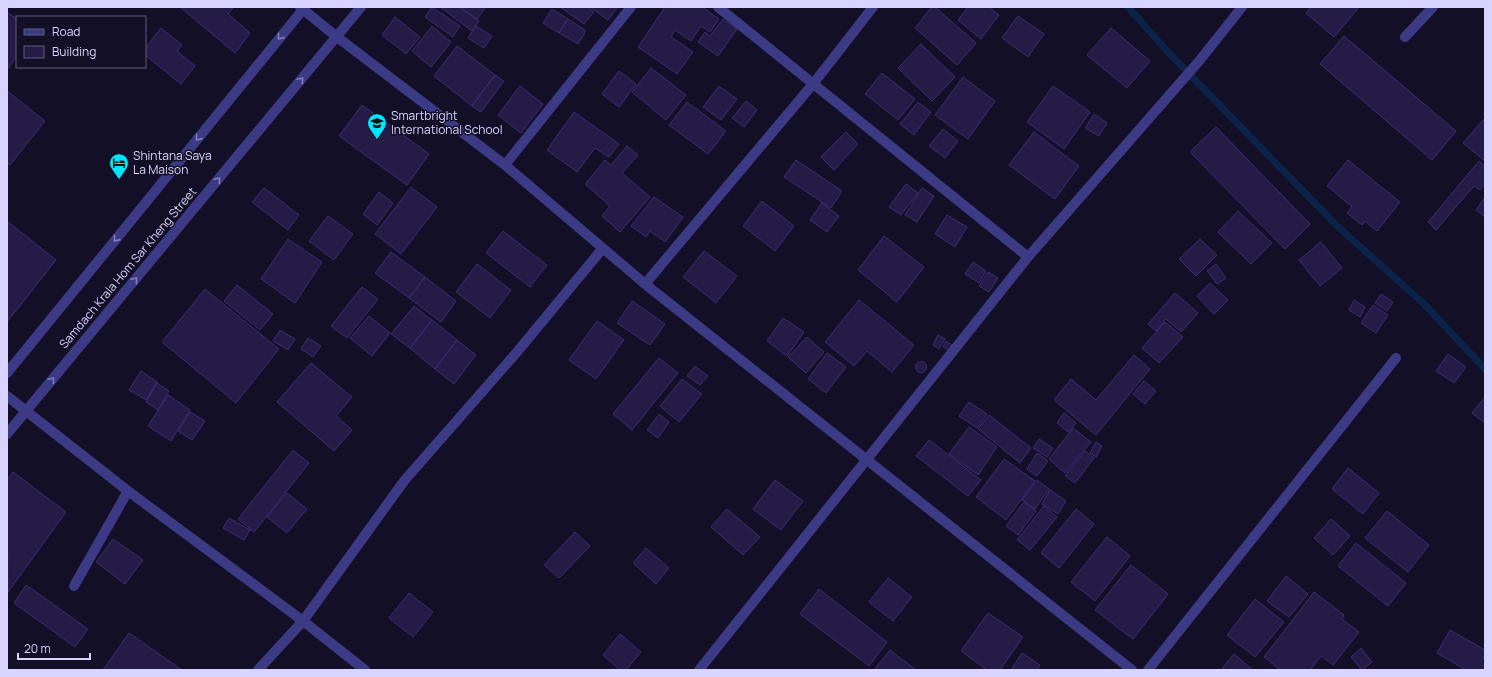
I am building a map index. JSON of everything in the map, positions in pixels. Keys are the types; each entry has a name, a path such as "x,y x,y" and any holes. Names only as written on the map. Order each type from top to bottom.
{"street":[{"name":"Samdach Krala Hom Sar Kheng Street","path":"7,434 361,7"},
{"path":"505,165 631,7"},
{"path":"718,7 1028,257"},
{"path":"645,284 812,84 873,7"},
{"path":"699,670 1028,257 1200,60 1242,7"},
{"path":"1406,37 1433,7"},
{"path":"7,373 302,8 337,37 505,165 645,284 1132,670"},
{"path":"258,670 303,621 404,482 517,352 603,248"},
{"path":"1148,670 1396,358"},
{"path":"7,396 27,410 128,491 303,621 365,670"},
{"path":"74,586 128,491"}],"building":[{"path":"180,7 234,7 228,14 250,33 235,53"},
{"path":"432,7 460,26 453,37 425,17"},
{"path":"440,7 459,7 479,21 472,31"},
{"path":"460,7 486,7 477,19"},
{"path":"560,7 587,7 594,12 584,24"},
{"path":"590,7 618,7 608,20"},
{"path":"665,7 702,7 719,19 710,32 701,26 691,41 675,30 671,37 693,52 677,74 638,47"},
{"path":"932,7 935,7 976,43 957,65 915,28"},
{"path":"968,7 989,7 999,15 981,39 958,20"},
{"path":"1311,7 1359,7 1334,37 1306,13"},
{"path":"552,9 568,19 559,33 543,23"},
{"path":"7,12 16,18 16,57 7,70"},
{"path":"1018,16 1044,34 1028,57 1002,38"},
{"path":"395,17 420,37 406,54 382,35"},
{"path":"568,19 586,31 578,44 559,33"},
{"path":"723,19 737,29 718,56 698,42 705,32 710,36"},
{"path":"432,26 451,42 431,67 412,51"},
{"path":"476,26 492,36 484,48 468,38"},
{"path":"161,28 182,45 177,51 195,66 181,84 146,56 146,47"},
{"path":"1111,28 1150,61 1127,88 1087,55"},
{"path":"1344,36 1456,131 1432,160 1320,64"},
{"path":"921,44 955,77 932,101 898,68"},
{"path":"457,46 495,75 472,106 434,76"},
{"path":"651,68 686,95 666,120 632,92"},
{"path":"619,71 636,84 619,107 602,94"},
{"path":"882,73 915,99 898,120 865,94"},
{"path":"495,75 504,81 481,112 472,106"},
{"path":"963,77 995,101 968,139 935,115"},
{"path":"520,86 543,104 521,133 498,115"},
{"path":"719,86 737,99 721,120 703,107"},
{"path":"1053,86 1090,112 1064,149 1027,122"},
{"path":"7,91 45,121 10,165 7,163"},
{"path":"746,101 757,110 744,127 732,118"},
{"path":"687,102 726,131 708,154 669,125"},
{"path":"918,102 931,112 914,135 900,124"},
{"path":"362,105 429,154 407,185 339,136"},
{"path":"574,112 619,144 609,157 595,148 577,172 547,150"},
{"path":"1094,114 1107,123 1099,136 1085,128"},
{"path":"1485,118 1485,161 1463,143"},
{"path":"1216,127 1310,224 1285,249 1190,152"},
{"path":"943,129 958,141 945,158 929,146"},
{"path":"846,132 858,144 834,170 821,157"},
{"path":"1034,132 1079,166 1055,199 1009,165"},
{"path":"627,146 638,155 622,173 650,197 620,232 602,216 610,206 585,184 605,160 611,165"},
{"path":"796,160 842,191 831,208 784,177"},
{"path":"1348,160 1400,202 1377,231 1365,221 1362,225 1347,213 1352,207 1327,186"},
{"path":"1479,161 1485,166 1485,184 1480,190 1474,186 1436,230 1428,222"},
{"path":"906,184 918,193 901,215 889,207"},
{"path":"411,187 437,207 401,254 375,234"},
{"path":"264,188 299,215 288,230 252,202"},
{"path":"922,188 934,196 917,222 905,215"},
{"path":"379,192 393,203 377,225 363,214"},
{"path":"654,197 683,217 665,242 650,231 646,237 631,226"},
{"path":"1485,197 1485,217 1476,210"},
{"path":"762,201 794,226 775,251 743,226"},
{"path":"822,203 839,216 827,232 810,220"},
{"path":"1238,211 1272,243 1251,264 1218,232"},
{"path":"947,215 967,227 955,247 935,234"},
{"path":"328,216 353,234 334,260 309,241"},
{"path":"7,221 56,260 7,322"},
{"path":"503,231 547,265 530,287 486,253"},
{"path":"884,236 924,267 897,302 858,270"},
{"path":"288,239 322,262 295,303 261,279"},
{"path":"1200,239 1217,255 1196,276 1179,259"},
{"path":"1321,242 1342,268 1320,286 1299,260"},
{"path":"704,251 737,276 716,303 683,277"},
{"path":"391,252 425,277 409,298 375,273"},
{"path":"973,262 986,271 979,283 965,274"},
{"path":"477,264 511,290 490,318 456,292"},
{"path":"1216,264 1226,278 1217,284 1207,271"},
{"path":"988,272 998,278 989,292 979,286"},
{"path":"425,277 456,301 441,322 409,298"},
{"path":"1210,283 1228,300 1214,314 1197,296"},
{"path":"237,285 273,314 260,330 224,301"},
{"path":"362,287 378,299 347,338 331,326"},
{"path":"205,289 279,349 236,403 162,342"},
{"path":"1175,293 1198,313 1181,332 1166,319 1156,331 1148,324"},
{"path":"1381,294 1393,302 1387,311 1375,303"},
{"path":"859,300 914,345 892,372 867,351 854,366 825,342"},
{"path":"1354,300 1365,307 1360,317 1349,310"},
{"path":"632,301 665,324 650,345 617,323"},
{"path":"1373,305 1388,315 1376,333 1361,323"},
{"path":"414,306 432,320 410,348 391,334"},
{"path":"369,316 390,333 372,356 350,338"},
{"path":"783,318 804,332 787,356 767,341"},
{"path":"432,320 457,340 435,369 410,348"},
{"path":"597,321 624,340 596,379 569,360"},
{"path":"1165,322 1183,337 1159,363 1142,348"},
{"path":"280,330 295,339 288,350 273,341"},
{"path":"938,335 945,339 939,349 933,345"},
{"path":"807,337 824,352 806,373 788,357"},
{"path":"308,338 321,346 313,357 301,349"},
{"path":"457,340 476,355 454,384 435,369"},
{"path":"946,341 953,346 950,351 943,347"},
{"path":"827,353 846,367 826,393 808,379"},
{"path":"1448,354 1466,367 1454,383 1436,371"},
{"path":"1134,355 1150,369 1096,435 1054,400 1071,379 1096,400"},
{"path":"659,358 678,373 632,430 613,414"},
{"path":"919,362 923,362 925,363 925,371 919,372 916,369 916,365"},
{"path":"311,363 352,397 336,416 352,430 334,451 277,402"},
{"path":"695,366 708,376 700,385 687,376"},
{"path":"141,371 157,382 146,400 129,390"},
{"path":"682,379 702,394 679,422 660,406"},
{"path":"1144,381 1156,391 1145,404 1133,394"},
{"path":"157,383 169,391 158,410 146,402"},
{"path":"168,395 190,410 171,441 148,426"},
{"path":"1485,397 1485,423 1472,413"},
{"path":"969,402 987,414 977,428 959,416"},
{"path":"190,412 205,421 192,440 178,431"},
{"path":"1064,413 1076,423 1068,432 1057,423"},
{"path":"659,414 669,422 658,438 647,430"},
{"path":"989,415 1031,448 1020,463 978,429"},
{"path":"969,427 997,447 978,475 949,454"},
{"path":"1073,428 1091,442 1065,473 1049,459"},
{"path":"1039,439 1053,448 1047,457 1033,448"},
{"path":"929,440 981,480 968,496 916,456"},
{"path":"1096,442 1102,446 1096,457 1090,453"},
{"path":"293,450 309,463 254,532 238,519"},
{"path":"1085,451 1094,458 1075,483 1065,476"},
{"path":"1037,453 1048,461 1037,476 1027,469"},
{"path":"1004,459 1035,481 1006,520 976,497"},
{"path":"1348,468 1379,493 1363,514 1332,489"},
{"path":"13,472 66,512 8,592 7,480"},
{"path":"775,480 803,501 781,530 753,509"},
{"path":"1037,480 1049,489 1035,509 1022,500"},
{"path":"1050,490 1066,501 1058,514 1042,504"},
{"path":"287,493 307,509 287,533 267,517"},
{"path":"1024,502 1036,511 1018,535 1006,526"},
{"path":"1044,506 1057,517 1030,550 1017,540"},
{"path":"727,509 760,537 743,555 711,527"},
{"path":"1076,509 1094,524 1059,568 1041,553"},
{"path":"1387,511 1429,545 1408,572 1365,538"},
{"path":"229,518 250,530 244,540 223,528"},
{"path":"1331,519 1350,536 1333,555 1314,538"},
{"path":"575,532 590,546 559,578 544,565"},
{"path":"1107,537 1130,556 1095,601 1071,582"},
{"path":"113,539 143,560 125,584 96,562"},
{"path":"1356,543 1406,583 1388,606 1338,566"},
{"path":"646,548 669,568 656,584 633,563"},
{"path":"1131,565 1168,594 1133,639 1095,610"},
{"path":"1286,576 1308,594 1289,617 1267,601"},
{"path":"888,578 912,597 893,621 869,602"},
{"path":"26,585 88,629 75,647 14,603"},
{"path":"819,589 887,642 869,666 800,614"},
{"path":"1314,592 1344,615 1342,619 1359,632 1333,665 1321,656 1310,670 1281,670 1264,657"},
{"path":"409,593 433,612 413,637 389,618"},
{"path":"1255,599 1284,622 1255,657 1227,635"},
{"path":"988,613 1023,637 1000,670 987,670 961,651"},
{"path":"1450,630 1485,650 1485,655 1481,662 1485,665 1484,670 1466,670 1437,653"},
{"path":"129,633 182,670 103,670"},
{"path":"620,634 641,652 626,670 620,670 603,655"},
{"path":"1361,648 1372,662 1362,670 1351,657"},
{"path":"890,650 916,670 874,670"},
{"path":"1022,653 1040,665 1037,670 1011,670"},
{"path":"1234,654 1253,670 1221,670"}],"waterway":[{"path":"1128,7 1167,51 1335,224 1424,304 1485,369"}],"place":[{"name":"Smartbright International School","path":"377,140"},
{"name":"Shintana Saya La Maison","path":"119,180"}]}
